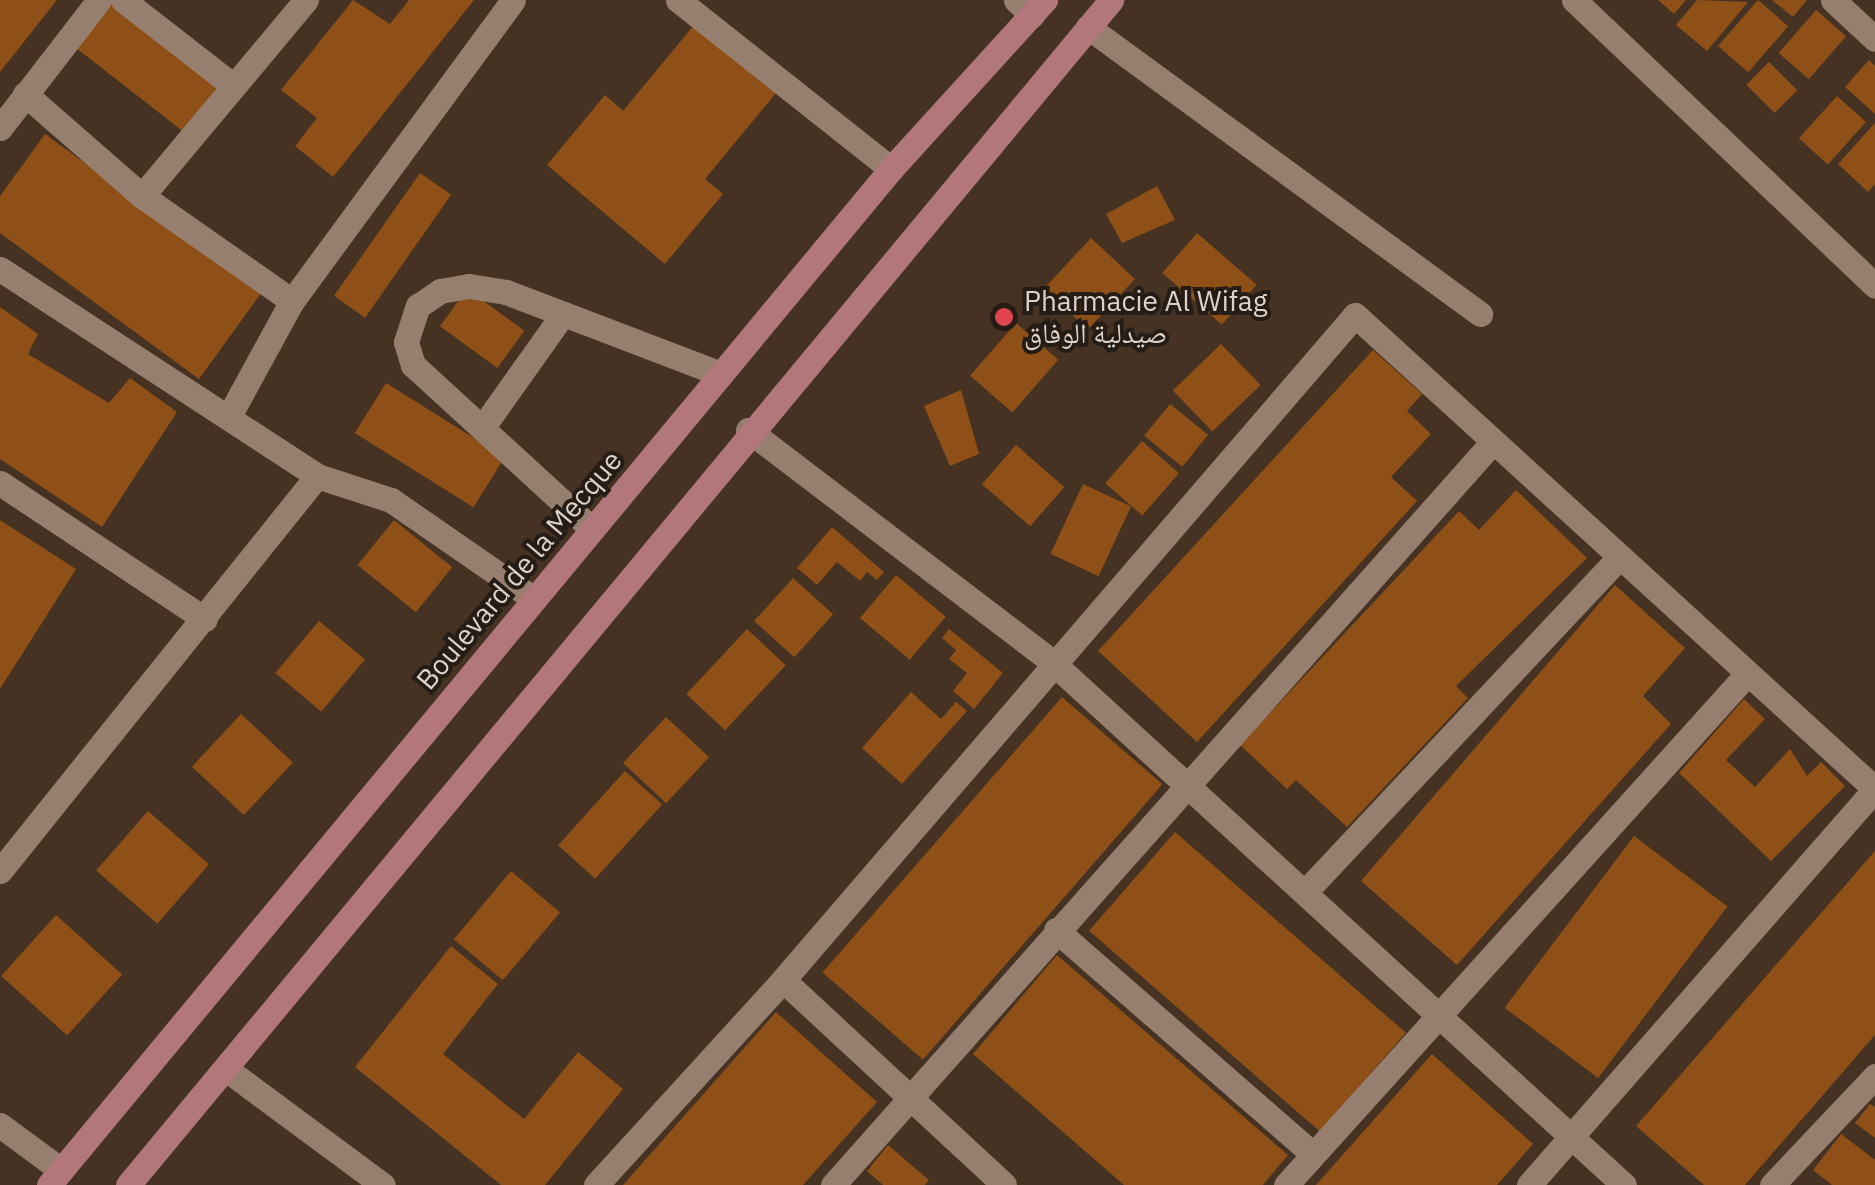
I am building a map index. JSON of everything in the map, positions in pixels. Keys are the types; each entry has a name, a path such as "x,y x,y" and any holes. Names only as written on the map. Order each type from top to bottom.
{"main road":[{"path":"128,1185 748,430 1110,0"},
{"name":"Boulevard de la Mecque","path":"55,1178 1031,5"}],"street":[{"path":"0,128 99,0"},
{"path":"123,0 232,84"},
{"path":"142,196 306,0"},
{"path":"229,416 292,302 513,0"},
{"path":"678,0 891,169"},
{"path":"1574,0 1875,286"},
{"path":"1833,0 1875,39"},
{"path":"1088,27 1480,314"},
{"path":"26,94 142,196 292,302"},
{"path":"0,269 316,476 391,500 534,598"},
{"path":"592,529 412,364 406,342 418,306 440,291 470,286 562,314 721,374"},
{"path":"482,428 562,314"},
{"path":"596,1185 783,980 1052,662 1355,316 1491,444 1875,789 1530,1185"},
{"path":"748,430 1052,662 1624,1185"},
{"path":"832,1185 1491,444"},
{"path":"0,871 316,476"},
{"path":"0,484 205,619"},
{"path":"1305,892 1620,556"},
{"path":"1286,1185 1442,1018 1631,796 1746,674"},
{"path":"1056,930 1313,1154"},
{"path":"783,980 1004,1185"},
{"path":"226,1069 382,1185"},
{"path":"1772,1185 1875,1076"},
{"path":"0,1124 55,1178"}],"building":[{"path":"0,0 57,0 0,72"},
{"path":"109,0 219,86 183,131 73,46"},
{"path":"353,0 390,24 409,0 474,0 333,177 295,146 317,118 281,90"},
{"path":"1658,0 1686,0 1674,14"},
{"path":"1697,0 1748,2 1707,51 1676,25"},
{"path":"1758,0 1788,26 1748,72 1718,46"},
{"path":"1772,0 1807,0 1793,17"},
{"path":"1816,10 1846,36 1809,79 1779,53"},
{"path":"694,25 776,93 705,179 723,194 665,264 547,165 605,95 623,111"},
{"path":"1869,60 1875,66 1875,114 1845,87"},
{"path":"1769,62 1797,90 1775,113 1746,85"},
{"path":"1837,96 1866,122 1828,164 1799,138"},
{"path":"1875,123 1875,184 1868,192 1838,164"},
{"path":"45,134 262,292 199,379 0,233 0,196"},
{"path":"420,173 451,195 365,318 334,296"},
{"path":"1157,186 1175,220 1122,243 1106,214"},
{"path":"1197,233 1257,285 1222,325 1162,273"},
{"path":"1091,238 1135,279 1088,329 1044,288"},
{"path":"467,289 524,331 497,368 440,326"},
{"path":"0,307 38,334 28,354 109,403 130,378 177,412 102,527 0,459"},
{"path":"1016,323 1058,360 1012,413 970,376"},
{"path":"1221,344 1261,385 1212,432 1173,391"},
{"path":"1373,350 1422,394 1407,411 1431,434 1391,477 1417,501 1197,742 1098,651"},
{"path":"386,383 505,457 473,507 355,433"},
{"path":"961,390 979,454 950,466 924,406"},
{"path":"1170,404 1208,435 1182,467 1144,436"},
{"path":"1142,441 1179,473 1142,515 1105,483"},
{"path":"1016,445 1064,487 1030,526 982,484"},
{"path":"1083,484 1131,506 1098,576 1050,554"},
{"path":"1516,490 1587,558 1456,686 1468,698 1347,827 1296,780 1287,789 1240,745 1459,511 1479,530"},
{"path":"0,520 76,569 0,689"},
{"path":"394,520 452,567 416,612 357,565"},
{"path":"832,527 884,572 877,580 867,572 860,581 837,562 817,585 797,568"},
{"path":"896,575 946,617 910,660 860,618"},
{"path":"793,578 833,614 794,657 754,621"},
{"path":"1615,585 1685,648 1643,696 1671,724 1457,965 1361,881"},
{"path":"319,621 365,660 321,712 275,673"},
{"path":"747,629 786,665 725,730 686,694"},
{"path":"949,629 1003,673 974,709 953,691 967,673 949,659 956,650 942,638"},
{"path":"911,692 941,719 956,702 967,711 902,784 862,748"},
{"path":"1062,697 1162,784 923,1060 823,972"},
{"path":"1744,699 1765,719 1726,760 1755,787 1790,749 1807,776 1821,762 1845,786 1771,861 1679,773"},
{"path":"241,714 293,762 244,815 192,767"},
{"path":"666,717 709,757 666,803 623,763"},
{"path":"625,771 662,804 595,879 558,845"},
{"path":"148,811 209,864 157,924 96,871"},
{"path":"1175,832 1406,1033 1320,1132 1089,931"},
{"path":"1634,836 1727,906 1598,1078 1505,1008"},
{"path":"1875,851 1875,1035 1745,1185 1704,1185 1636,1126"},
{"path":"511,871 560,912 503,980 454,939"},
{"path":"56,915 122,975 67,1035 1,976"},
{"path":"451,946 498,984 443,1054 524,1119 578,1052 623,1089 545,1185 501,1185 355,1067"},
{"path":"1057,955 1288,1155 1263,1185 1124,1185 973,1054"},
{"path":"776,1012 877,1102 803,1185 623,1185"},
{"path":"1432,1054 1533,1144 1497,1185 1316,1185"},
{"path":"1870,1104 1875,1107 1875,1138 1855,1123"},
{"path":"1841,1134 1875,1160 1875,1185 1832,1185 1813,1170"},
{"path":"888,1145 929,1180 925,1185 883,1185 867,1171"}],"place":[{"name":"Pharmacie Al Wifag صيدلية الوفاق","path":"1004,317"}]}
